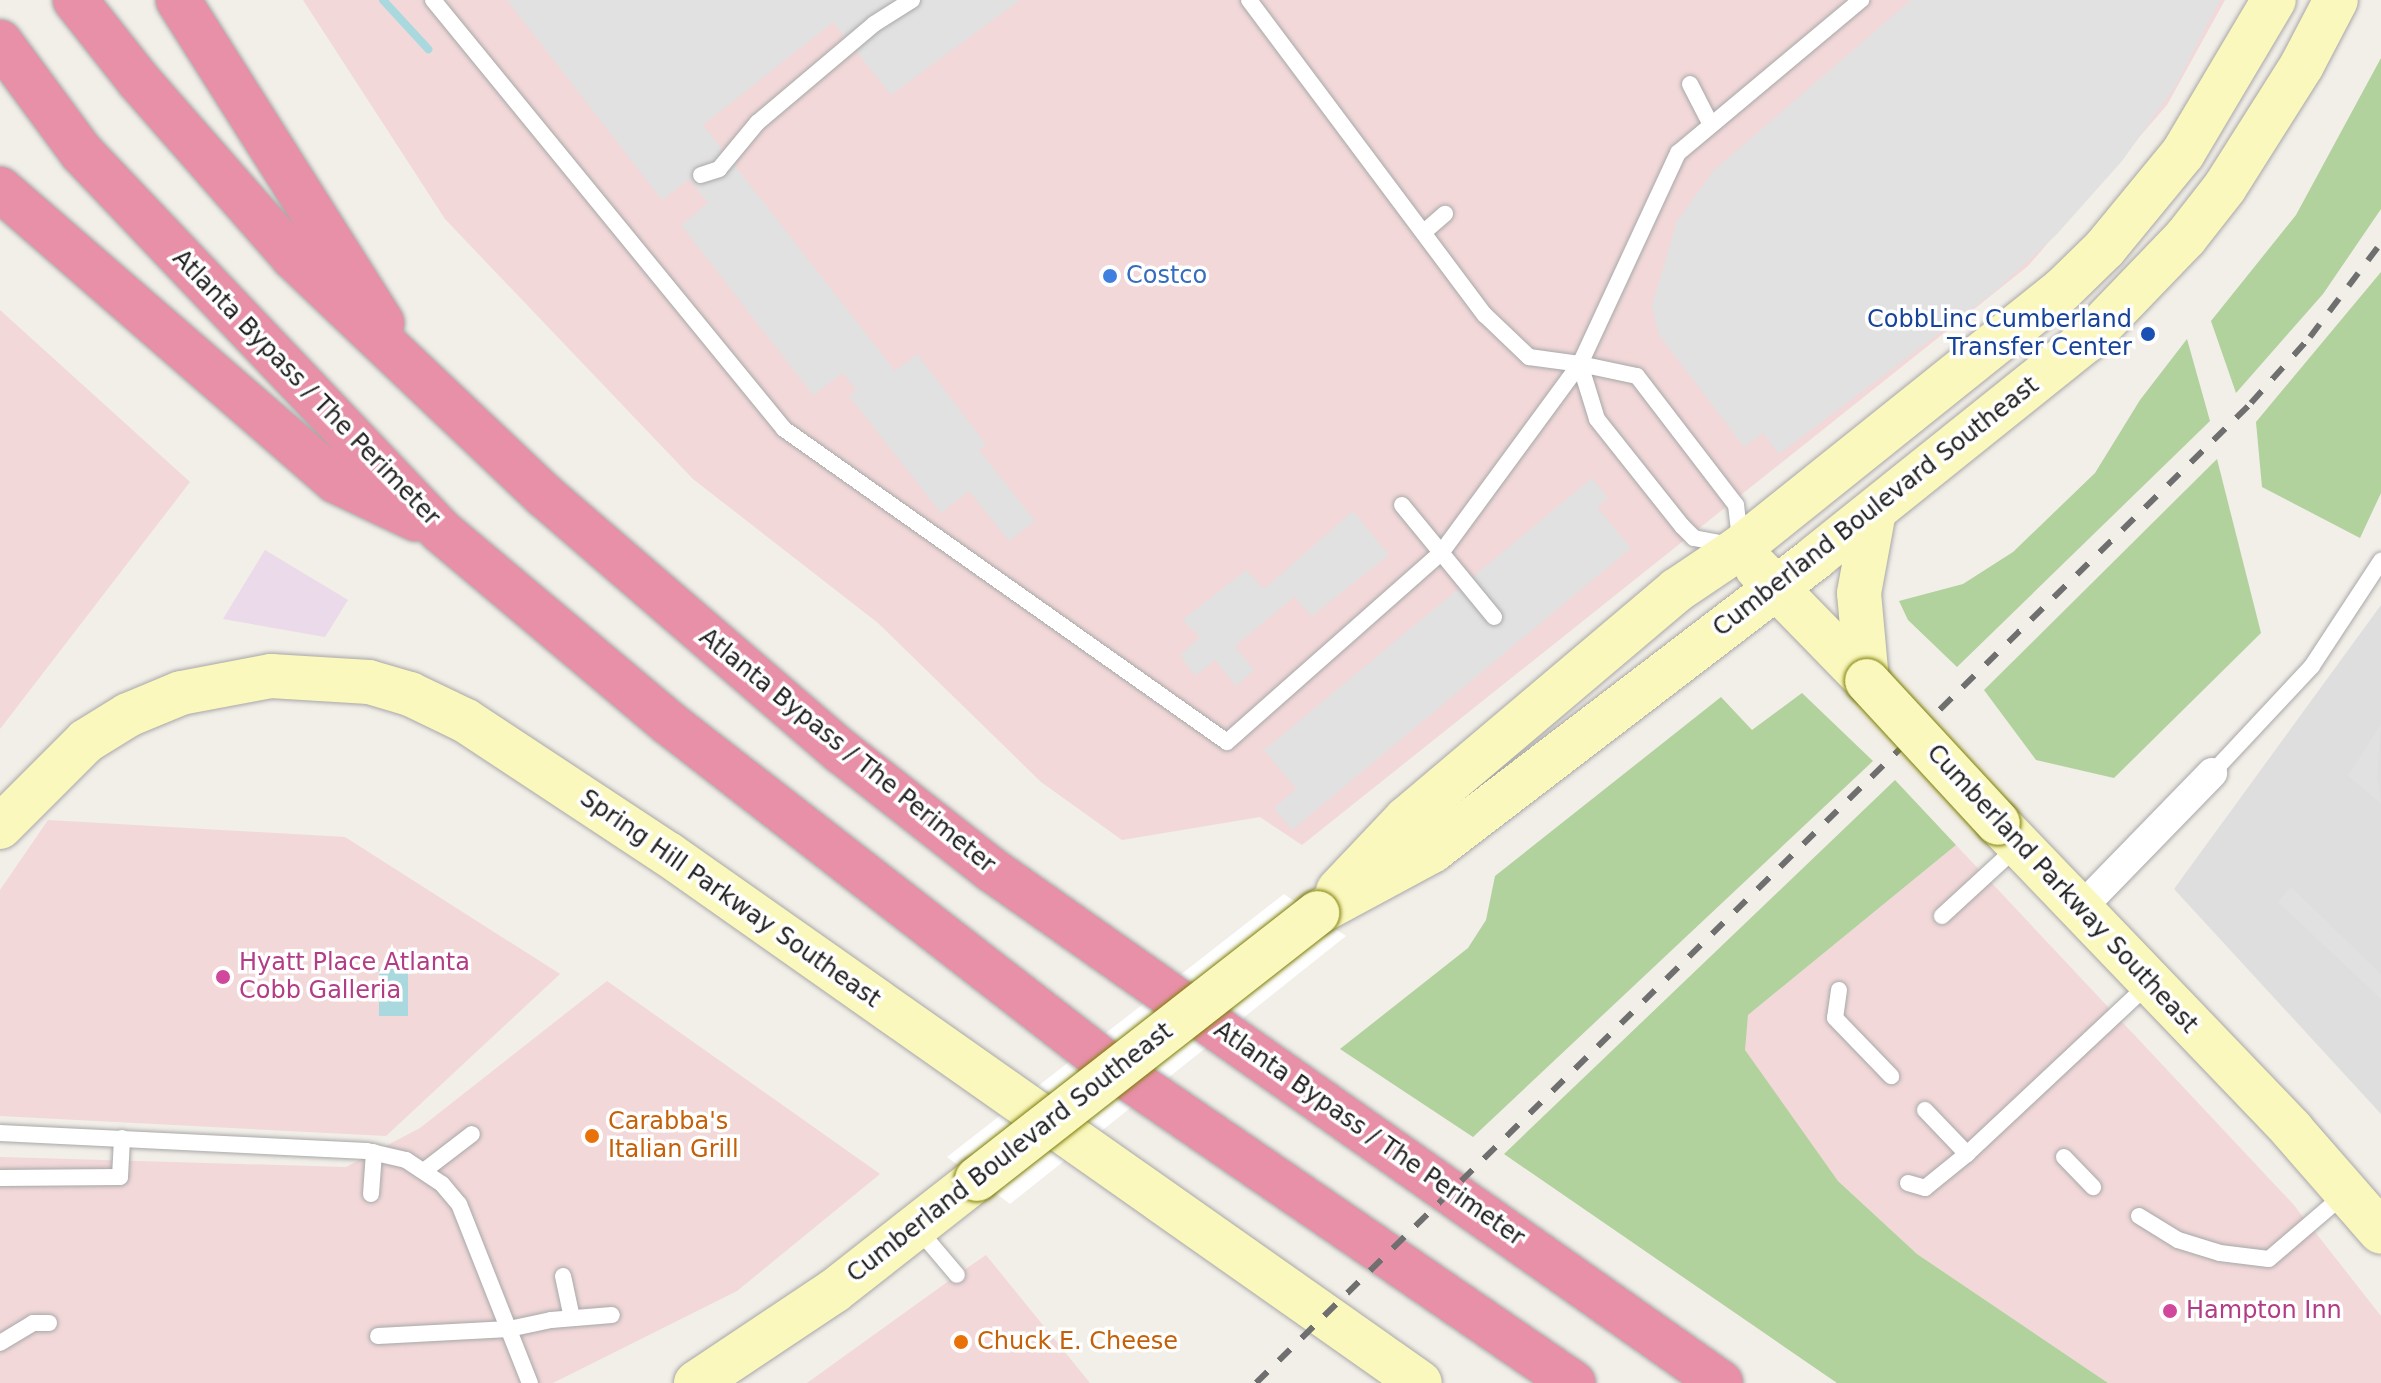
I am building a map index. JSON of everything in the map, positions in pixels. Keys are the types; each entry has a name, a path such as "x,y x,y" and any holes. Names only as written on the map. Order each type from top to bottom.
{"highway":[{"name":"Atlanta Bypass / The Perimeter","path":"75,0 139,81 293,257 410,370 683,618 992,870 1721,1383"},
{"path":"178,0 410,370"},
{"name":"Atlanta Bypass / The Perimeter","path":"0,42 81,152 441,531 669,723 1109,1065 1573,1383"},
{"path":"0,189 336,481 441,531"}],"main road":[{"name":"Cumberland Boulevard Southeast","path":"696,1383 739,1359 917,1228 1317,913 1430,798 1677,590 1741,547 1994,348 2105,248 2213,110 2274,0"},
{"name":"Cumberland Boulevard Southeast","path":"1317,913 1432,851 1874,511 2086,341 2186,237 2260,135 2336,0"},
{"path":"1867,681 1859,593 1874,511"},
{"name":"Cumberland Parkway Southeast","path":"1741,547 1773,589 1867,681 2347,1192 2381,1232"},
{"name":"Spring Hill Parkway Southeast","path":"0,827 56,766 94,735 181,693 271,676 369,682 410,694 479,729 668,854 1420,1383"}],"street":[{"path":"2079,910 2212,773"}],"lane":[{"path":"433,0 784,429 1227,742 1441,553 1580,364 1678,153 1861,0"},
{"path":"701,175 719,169 757,123 874,24 912,0"},
{"path":"1249,0 1485,315 1529,357 1580,364 1637,376 1736,505 1741,547 1694,538 1682,526 1597,419 1580,364"},
{"path":"1690,84 1711,125"},
{"path":"1424,232 1445,214"},
{"path":"1402,505 1494,617"},
{"path":"2212,773 2312,666 2381,561"},
{"path":"1942,916 2009,834"},
{"path":"1908,1183 1925,1188 1967,1154 2150,983"},
{"path":"1839,990 1835,1018 1891,1076"},
{"path":"1925,1110 1967,1154"},
{"path":"0,1133 374,1152 425,1170 465,1216 530,1383"},
{"path":"425,1170 472,1134"},
{"path":"0,1178 120,1177 122,1138"},
{"path":"371,1194 374,1152"},
{"path":"2064,1157 2093,1187"},
{"path":"2139,1216 2178,1240 2220,1253 2269,1259 2347,1192"},
{"path":"917,1228 957,1275"},
{"path":"563,1276 572,1318"},
{"path":"378,1336 509,1329 572,1318 612,1315"},
{"path":"0,1343 33,1323 49,1323"}],"shaded area":[{"path":"303,0 2225,0 2167,105 2028,266 1302,845 1260,817 1122,840 1041,782 878,623 693,479 445,219"},
{"path":"507,0 1020,0 891,95 833,22 703,125 895,371 917,354 986,444 979,450 1035,521 1009,541 969,491 941,513 849,396 856,390 843,373 813,395 681,225 708,203 689,179 662,200"},
{"path":"1911,0 2220,0 2175,87 2122,161 2056,235 1994,292 1779,454 1763,433 1744,447 1659,335 1652,306 1677,221 1714,170"},
{"path":"0,310 190,482 0,729"},
{"path":"1592,478 1608,498 1597,507 1631,548 1292,830 1274,808 1296,789 1264,750"},
{"path":"1353,511 1389,555 1312,616 1294,597 1235,646 1254,670 1236,686 1215,660 1195,676 1180,655 1200,637 1182,620 1246,570 1264,589"},
{"path":"265,550 348,600 325,637 223,619"},
{"path":"2381,605 2381,1114 2174,889"},
{"path":"2381,724 2377,776 2381,803 2348,776"},
{"path":"48,820 345,837 560,974 386,1136 0,1116 0,890"},
{"path":"1956,845 2293,1204 2381,1316 2381,1383 2108,1383 1917,1254 1838,1181 1744,1050 1748,1015"},
{"path":"2291,887 2381,974 2381,999 2278,902"},
{"path":"607,981 880,1174 737,1291 553,1383 0,1383 0,1157 346,1167 420,1128"},
{"name":"Chuck E. Cheese","path":"986,1255 1090,1383 807,1383 957,1275"}],"green space":[{"path":"2381,58 2381,209 2323,294 2236,393 2211,321 2296,215"},
{"path":"2381,272 2381,493 2360,538 2262,487 2256,422"},
{"path":"2187,339 2210,421 1957,667 1908,620 1899,601 1963,584 2013,552 2095,473 2140,400"},
{"path":"2217,459 2261,633 2114,778 2036,760 1984,690"},
{"path":"1802,693 1873,761 1473,1137 1340,1049 1468,948 1486,920 1495,876 1721,697 1752,730"},
{"path":"1895,780 1956,845 1748,1015 1745,1050 1838,1181 1917,1254 2108,1383 1837,1383 1504,1154"}],"water":[{"path":"379,969 408,969 408,1016 379,1016"}],"pier":[{"path":"1284,894 1346,936 1010,1204 947,1157"}],"waterway":[{"path":"383,0 428,49"}],"railway":[{"path":"1256,1383 2251,403 2310,337 2381,243"}],"place":[{"name":"Costco","path":"1110,276"},
{"name":"CobbLinc Cumberland Transfer Center","path":"2148,334"},
{"name":"Hyatt Place Atlanta Cobb Galleria","path":"223,977"},
{"name":"Carabba's Italian Grill","path":"592,1136"},
{"name":"Hampton Inn","path":"2170,1311"},
{"name":"Chuck E. Cheese","path":"961,1342"}]}
